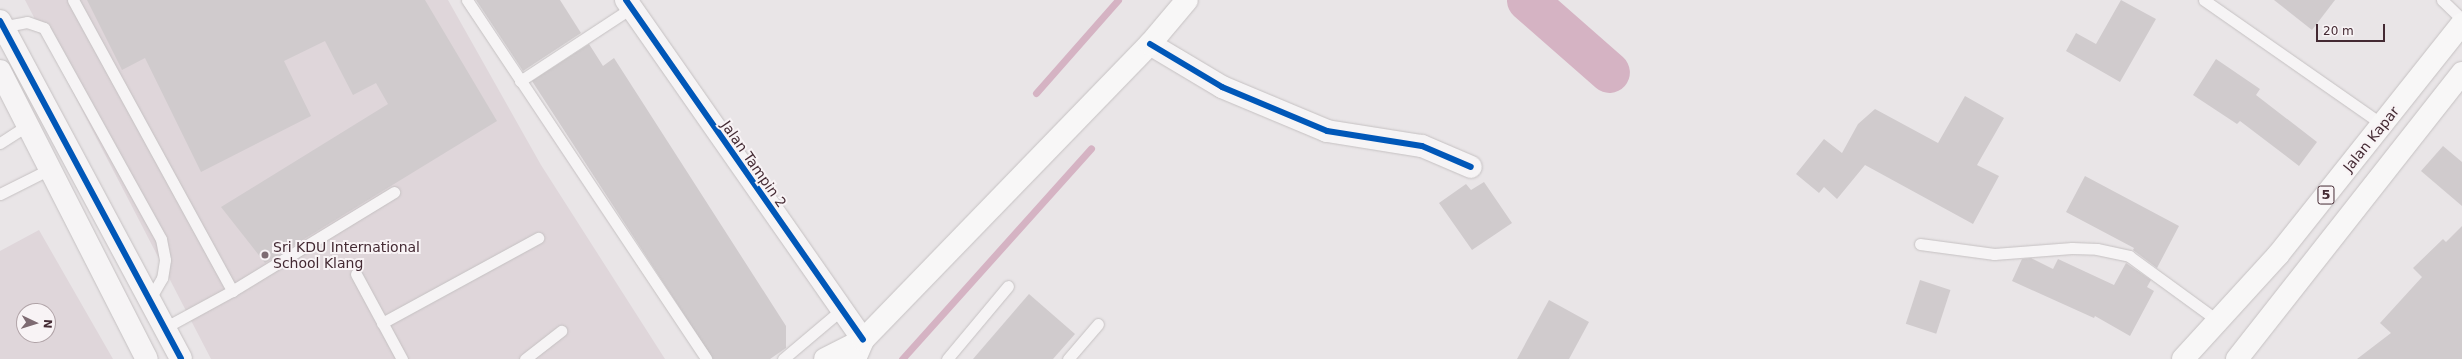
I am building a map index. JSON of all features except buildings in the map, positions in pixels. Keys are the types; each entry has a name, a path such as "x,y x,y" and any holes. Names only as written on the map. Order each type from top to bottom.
{"main road":[{"path":"825,359 859,349 1150,44 1187,0"},
{"name":"Jalan Kapar","path":"2183,359 2278,255 2462,24"},
{"name":"5","path":"2237,359 2462,73"}],"street":[{"name":"Jalan Tampin 2","path":"628,4 841,310 859,349"},
{"path":"1,25 182,359"},
{"path":"1150,44 1222,87 1327,131 1422,146 1471,167"},
{"path":"0,71 147,359"}],"lane":[{"path":"72,0 232,291"},
{"path":"466,0 706,359"},
{"path":"2204,0 2383,125"},
{"path":"2442,0 2462,19"},
{"path":"520,81 628,4"},
{"path":"1,25 27,22 44,28 161,239 165,260 162,278 150,299"},
{"path":"0,143 28,125"},
{"path":"0,194 50,169"},
{"path":"164,328 232,291 394,192"},
{"path":"382,323 538,238"},
{"path":"1920,244 1994,254 2072,248 2097,249 2129,256 2218,321"},
{"path":"356,274 402,359"},
{"path":"947,359 1008,286"},
{"path":"783,359 841,310"},
{"path":"1068,359 1098,324"},
{"path":"525,359 562,331"}],"shaded area":[{"name":"Sri KDU International School Klang","path":"25,0 448,0 541,165 665,359 211,359"},
{"path":"39,230 113,359 0,359 0,251"}],"waterway":[{"path":"1036,93 1118,0"},
{"path":"1527,0 1609,72"},
{"path":"902,359 1091,148"}],"cycle path":[{"path":"626,0 863,340"},
{"path":"0,21 181,359"},
{"path":"1150,44 1222,87 1327,131 1422,146 1471,167"}],"place":[{"name":"Sri KDU International School Klang","path":"265,255"}]}
